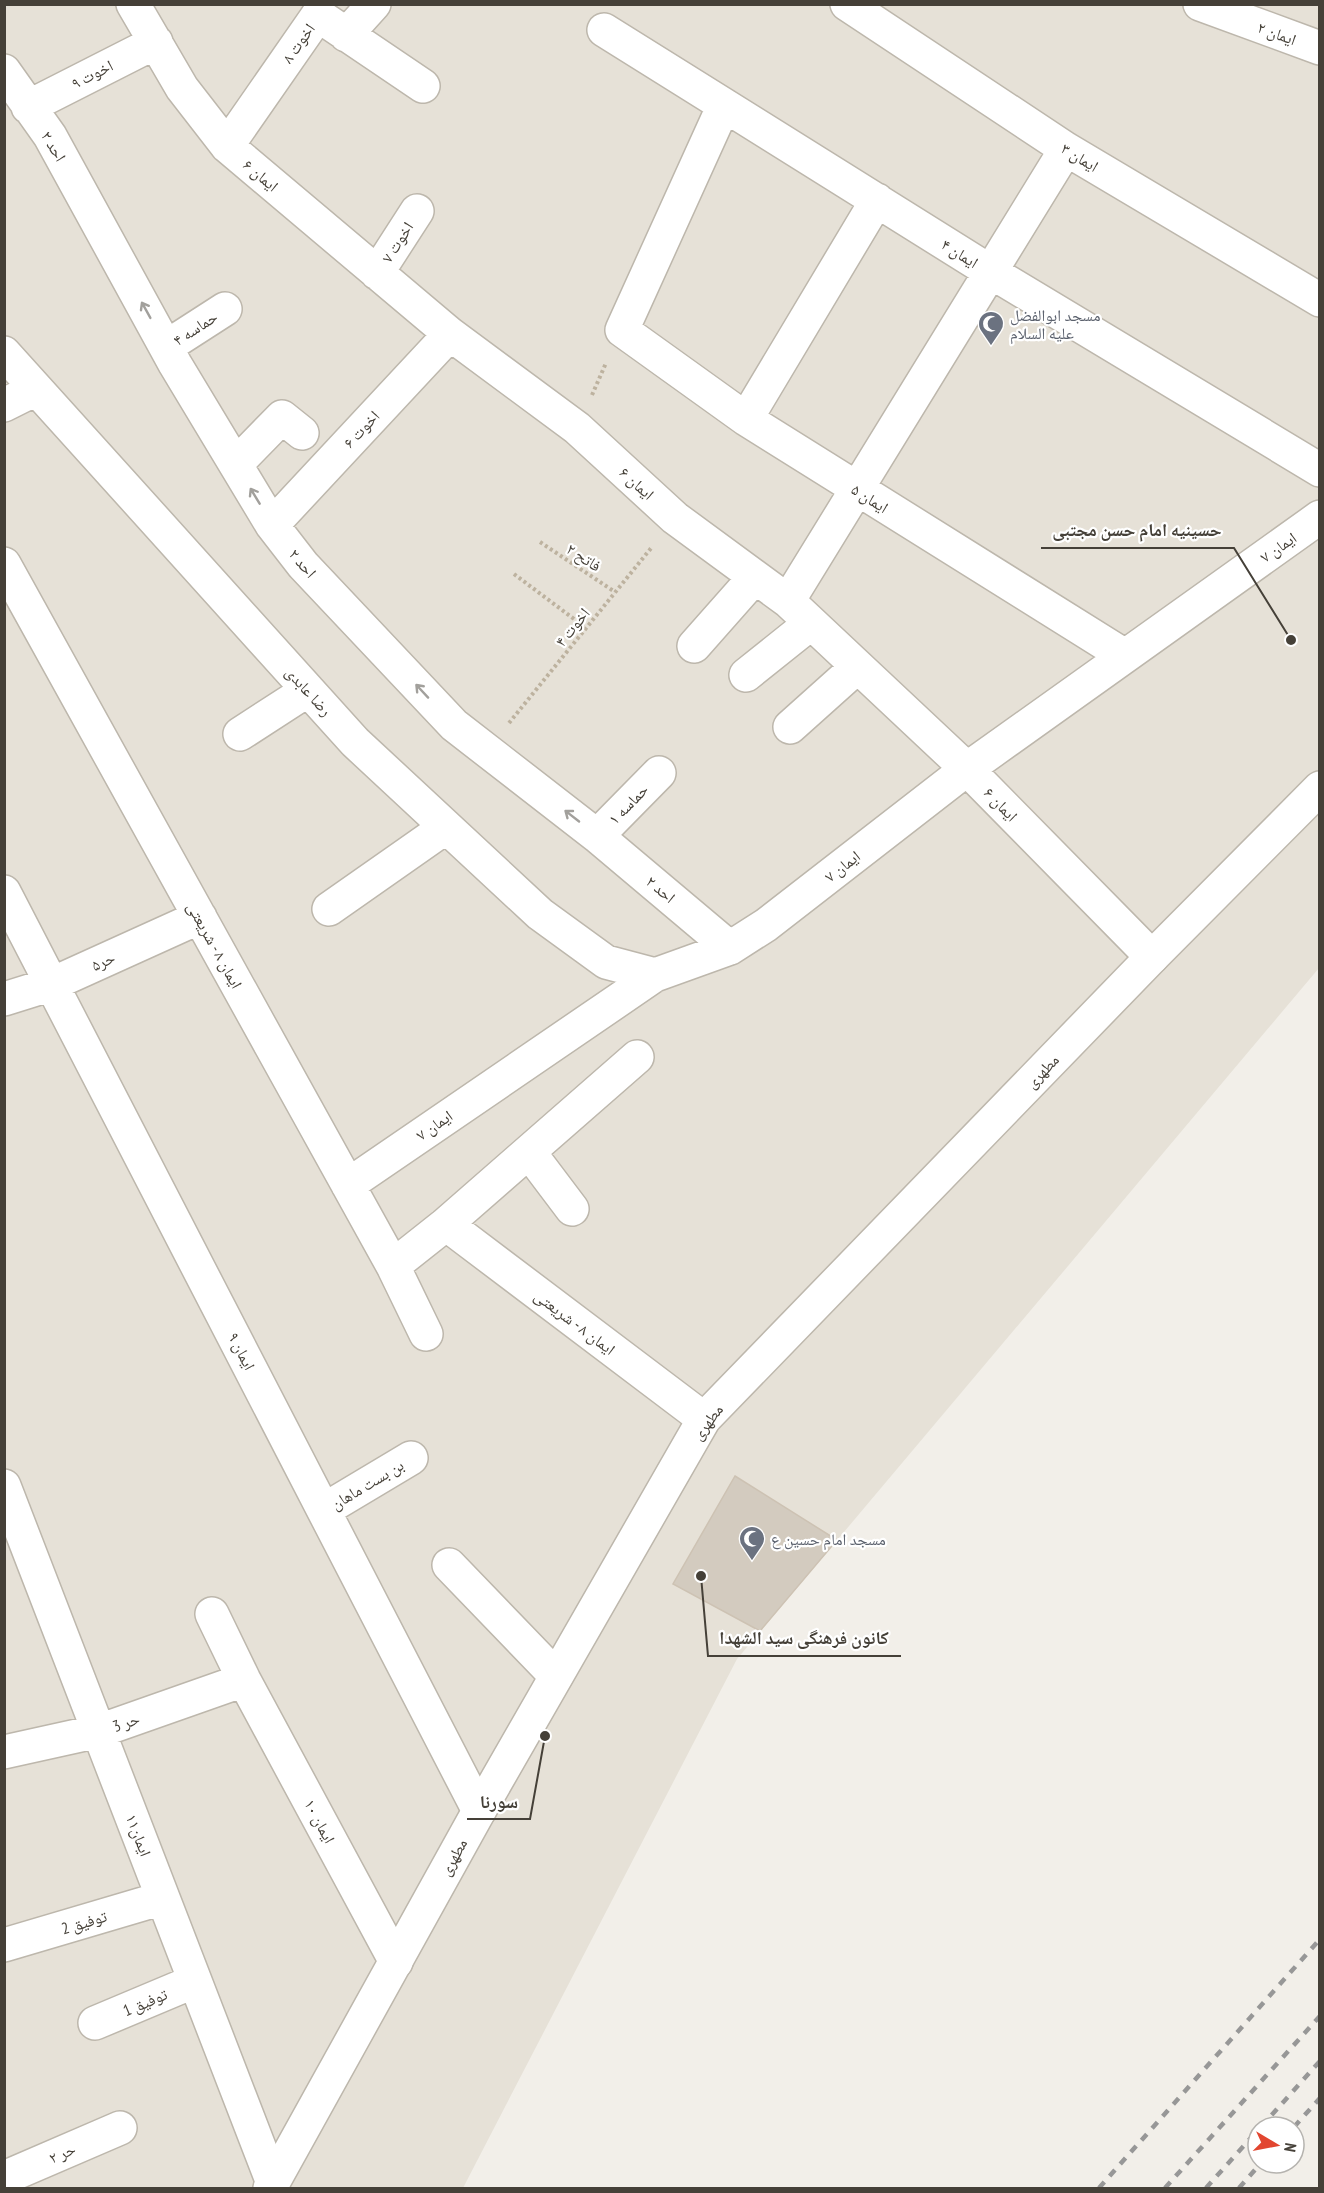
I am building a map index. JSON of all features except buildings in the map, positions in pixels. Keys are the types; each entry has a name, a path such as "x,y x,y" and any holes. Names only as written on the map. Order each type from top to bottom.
{"street":[{"name":"ایمان ۶","path":"133,4 182,88 227,146 450,334 577,428 675,518 800,612 967,769 1152,957"},
{"path":"346,35 374,4"},
{"name":"ایمان ۲","path":"1200,4 1320,48"},
{"name":"ایمان ۳","path":"860,8 1066,149 1320,300"},
{"name":"اخوت ۸","path":"227,146 318,15 423,86"},
{"name":"ایمان ۴","path":"604,30 991,272 1320,470"},
{"name":"اخوت ۹","path":"28,107 156,42"},
{"name":"احد ۲","path":"4,71 50,136 166,347 272,525 303,565 454,725 597,836 730,948"},
{"path":"622,330 724,105"},
{"path":"746,675 800,612 857,490 1066,149"},
{"path":"746,419 877,200"},
{"name":"اخوت ۷","path":"377,273 417,211"},
{"name":"حماسه ۴","path":"166,347 225,309"},
{"name":"ایمان ۵","path":"622,330 746,419 1125,656"},
{"name":"اخوت ۶","path":"272,525 450,334"},
{"name":"رضا عابدی","path":"4,352 355,742 540,914 606,962 655,975"},
{"path":"4,405 36,389"},
{"path":"236,464 282,417 302,433"},
{"name":"ایمان ۷","path":"348,1185 655,975 730,948 766,925 967,769 1320,517"},
{"name":"ایمان ۸ - شریعتی","path":"4,564 393,1266 426,1334"},
{"path":"694,646 755,577"},
{"path":"790,727 857,667"},
{"path":"240,734 308,690"},
{"name":"حماسه ۱","path":"597,836 659,772"},
{"name":"مطهری","path":"271,2186 479,1811 704,1419 1152,957 1320,788"},
{"path":"329,909 446,827"},
{"name":"ایمان ۹","path":"4,891 479,1811"},
{"name":"حر۵","path":"4,999 52,984 200,917"},
{"path":"393,1266 446,1224 637,1057"},
{"path":"529,1152 572,1209"},
{"name":"ایمان ۸ - شریعتی","path":"446,1224 704,1419"},
{"name":"بن بست ماهان","path":"324,1510 411,1458"},
{"name":"ایمان۱۱","path":"4,1486 195,1981 271,2186"},
{"path":"449,1565 556,1676"},
{"name":"ایمان ۱۰","path":"212,1614 244,1680 396,1962"},
{"name":"حر 3","path":"4,1752 99,1731 244,1680"},
{"name":"توفیق 2","path":"4,1946 163,1898"},
{"name":"توفیق 1","path":"94,2023 195,1981"},
{"name":"حر ۲","path":"4,2178 120,2128"}],"path":[{"path":"577,428 622,330"},
{"name":"اخوت ۴","path":"487,750 675,518"},
{"name":"فاتح ۲","path":"540,542 615,592"},
{"path":"514,574 586,628"}],"shaded area":[{"path":"5,5 1319,5 1319,968 737,1659 463,2188 5,2188"}],"railway":[{"path":"1099,2188 1320,1939"},
{"path":"1165,2188 1320,2016"},
{"path":"1272,2115 1320,2061"},
{"path":"1305,2115 1320,2098"},
{"path":"1206,2188 1246,2143"},
{"path":"1239,2188 1250,2175"}],"place":[{"name":"مسجد ابوالفضل علیه السلام","path":"991,347"},
{"name":"حسینیه امام حسن مجتبی","path":"1291,640"},
{"name":"مسجد امام حسین ع","path":"752,1562"},
{"name":"کانون فرهنگی سید الشهدا","path":"701,1576"},
{"name":"سورنا","path":"545,1736"}]}
